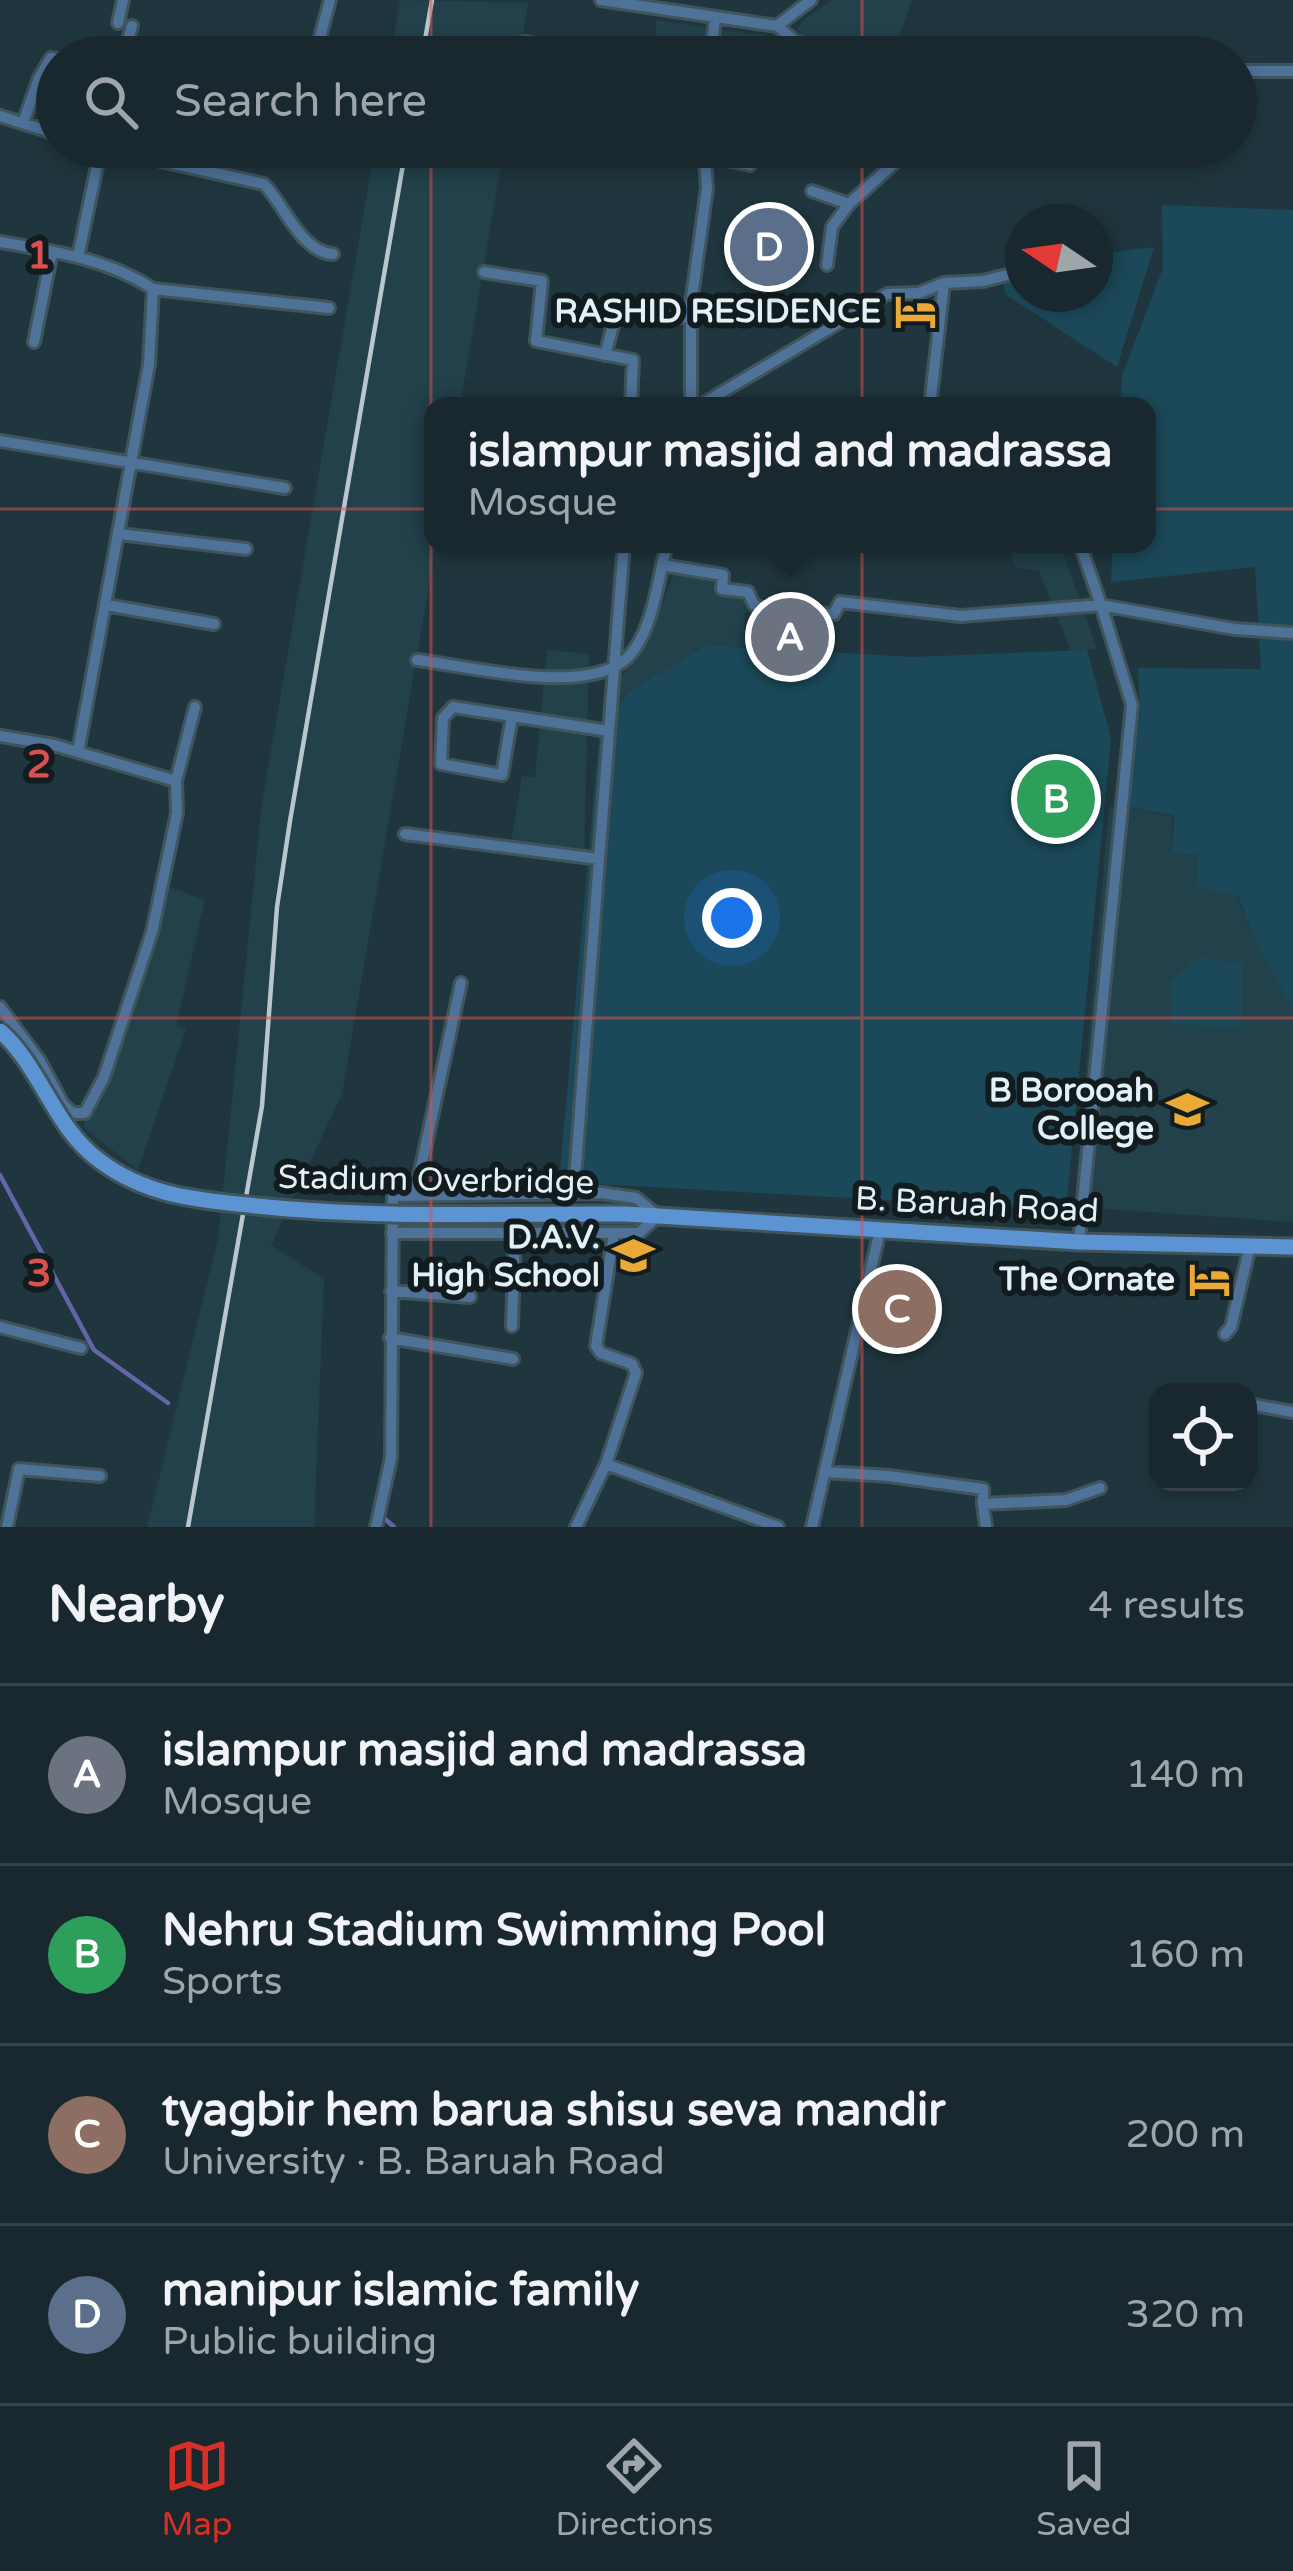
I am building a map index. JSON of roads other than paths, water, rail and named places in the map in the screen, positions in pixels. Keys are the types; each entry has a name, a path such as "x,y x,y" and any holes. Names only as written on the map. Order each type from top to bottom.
{"main road":[{"name":"Stadium Overbridge","path":"0,1031 28,1064 62,1124 85,1148 136,1183 167,1195 341,1215 658,1216"},
{"name":"B. Baruah Road","path":"658,1216 1079,1242 1293,1247"}],"street":[{"path":"118,23 124,0"},
{"path":"320,36 330,0"},
{"path":"601,0 681,6 716,18 777,26 789,36"},
{"path":"777,26 811,0"},
{"path":"714,36 716,18"},
{"path":"129,36 132,26"},
{"path":"1257,71 1293,70"},
{"path":"23,123 36,86"},
{"path":"0,116 36,127"},
{"path":"78,256 96,168"},
{"path":"193,168 264,184 305,241 318,253 333,254"},
{"path":"695,397 691,318 705,168"},
{"path":"827,266 832,227 849,204 889,168"},
{"path":"812,191 849,204"},
{"path":"0,242 78,256 129,273 153,289 329,308"},
{"path":"34,342 52,252"},
{"path":"484,272 542,281 536,341 633,360 632,397"},
{"path":"711,397 887,295 1005,276"},
{"path":"931,397 944,284"},
{"path":"78,752 149,364 153,289"},
{"path":"605,355 618,307 691,318"},
{"path":"0,441 285,488"},
{"path":"118,534 245,549"},
{"path":"574,1192 623,553"},
{"path":"417,660 568,680 613,666 627,658 643,632 665,553"},
{"path":"1079,1242 1132,705 1082,553"},
{"path":"662,565 723,575 722,590 748,592 754,605 772,612 834,614 840,602 961,616 1101,605 1234,629 1293,633"},
{"path":"106,605 214,624"},
{"path":"0,1007 40,1061 63,1104 72,1113 85,1113 104,1077 152,932 177,813 176,781 195,707"},
{"path":"512,716 502,775 441,764 446,712 453,707 609,730"},
{"path":"0,736 78,752 176,781"},
{"path":"405,834 599,859"},
{"path":"415,1195 461,983"},
{"path":"377,1524 391,1458 391,1292 392,1233 393,1196 574,1192 636,1198 658,1216 639,1233 392,1233"},
{"path":"812,1527 880,1230"},
{"path":"512,1326 515,1233"},
{"path":"576,1527 606,1464 636,1373 632,1364 601,1353 596,1346 614,1233"},
{"path":"1225,1334 1231,1327 1250,1246"},
{"path":"391,1292 470,1298"},
{"path":"0,1327 81,1348"},
{"path":"391,1338 513,1359"},
{"path":"1257,1405 1293,1412"},
{"path":"606,1464 778,1527"},
{"path":"7,1527 5,1510 19,1469 100,1476"},
{"path":"825,1472 983,1490 986,1527"},
{"path":"983,1504 1066,1500 1100,1488"}],"waterway":[{"path":"0,1175 94,1350 168,1403"},
{"path":"383,1517 394,1527"}],"railway":[{"path":"426,36 432,0"},
{"path":"188,1527 262,1106 277,907 290,821 402,168"}],"place":[{"name":"manipur islamic family","path":"769,247"},
{"name":"RASHID RESIDENCE","path":"915,311"},
{"name":"islampur masjid and madrassa","path":"790,637"},
{"name":"Nehru Stadium Swimming Pool","path":"1056,799"},
{"name":"B Borooah College","path":"1188,1109"},
{"name":"D.A.V. High School","path":"634,1256"},
{"name":"The Ornate","path":"1209,1279"},
{"name":"tyagbir hem barua shisu seva mandir","path":"897,1309"}]}
